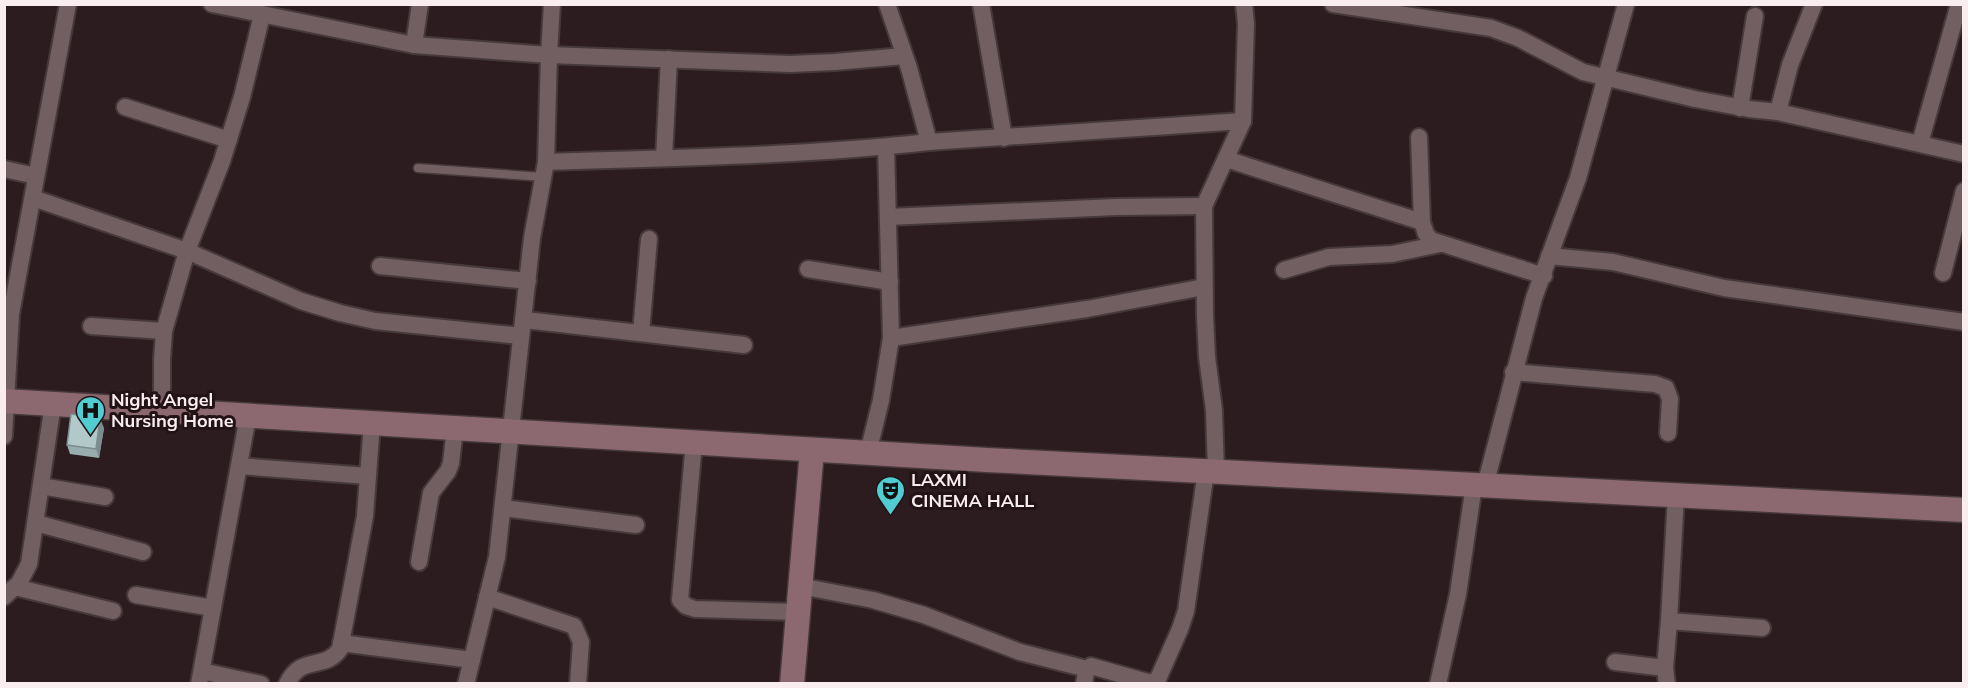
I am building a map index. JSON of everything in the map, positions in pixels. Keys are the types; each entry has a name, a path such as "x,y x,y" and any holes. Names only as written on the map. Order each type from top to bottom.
{"street":[{"path":"4,436 12,274 33,198 68,4"},
{"path":"212,4 414,45 549,55 790,64 904,56"},
{"path":"414,45 420,4"},
{"path":"466,684 497,557 532,238 545,169 552,4"},
{"path":"887,4 929,142"},
{"path":"981,4 1004,138"},
{"path":"800,586 873,600 924,615 1086,676 1096,666 1151,683 1162,678 1186,611 1211,472 1214,410 1207,357 1204,206 1243,121 1246,24 1244,4"},
{"path":"1333,4 1400,10 1440,20 1491,28 1518,38 1583,72 1740,108 1778,112 1964,153"},
{"path":"1438,684 1479,485 1534,298 1544,276 1549,256 1578,178 1626,4"},
{"path":"1778,112 1790,65 1814,4"},
{"path":"1920,143 1959,4"},
{"path":"162,410 164,331 187,251 229,140 262,15"},
{"path":"1740,108 1755,16"},
{"path":"664,158 669,59"},
{"path":"125,107 229,140"},
{"path":"545,169 664,158 886,147 929,142 1243,121"},
{"path":"1419,137 1422,222 1431,240 1544,276"},
{"path":"868,453 881,400 891,338 886,147"},
{"path":"1226,159 1422,222"},
{"path":"4,169 36,176"},
{"path":"1943,273 1964,191"},
{"path":"33,198 187,251 301,301 375,321 641,333 744,345"},
{"path":"888,217 1116,207 1204,206"},
{"path":"641,333 648,239"},
{"path":"1284,270 1329,257 1392,254 1440,244"},
{"path":"1549,256 1613,262 1724,288 1964,322"},
{"path":"380,266 528,281"},
{"path":"808,269 890,282"},
{"path":"891,338 1087,309 1204,287"},
{"path":"91,326 164,331"},
{"path":"1513,372 1655,384 1666,388 1670,399 1668,433"},
{"path":"5,401 812,450 1964,510"},
{"path":"53,404 29,564 24,575 10,592 113,611"},
{"path":"248,416 200,677 261,684"},
{"path":"287,684 293,672 299,667 330,659 335,655 341,643 365,516 372,423"},
{"path":"419,562 431,493 448,471 451,463 455,428"},
{"path":"694,442 680,600 686,606 695,609 798,612"},
{"path":"792,684 812,450"},
{"path":"239,466 368,476"},
{"path":"41,486 105,497"},
{"path":"1614,662 1666,676 1676,495"},
{"path":"503,508 636,525"},
{"path":"36,523 143,552"},
{"path":"136,595 213,608"},
{"path":"488,597 574,626 580,642 578,684"},
{"path":"1669,621 1762,628"},
{"path":"341,643 472,660"}],"lane":[{"path":"418,168 545,169"}],"building":[{"path":"71,414 100,418 96,449 67,445"}],"place":[{"name":"Night Angel Nursing Home","path":"90,436"},
{"name":"LAXMI CINEMA HALL","path":"890,516"}]}
